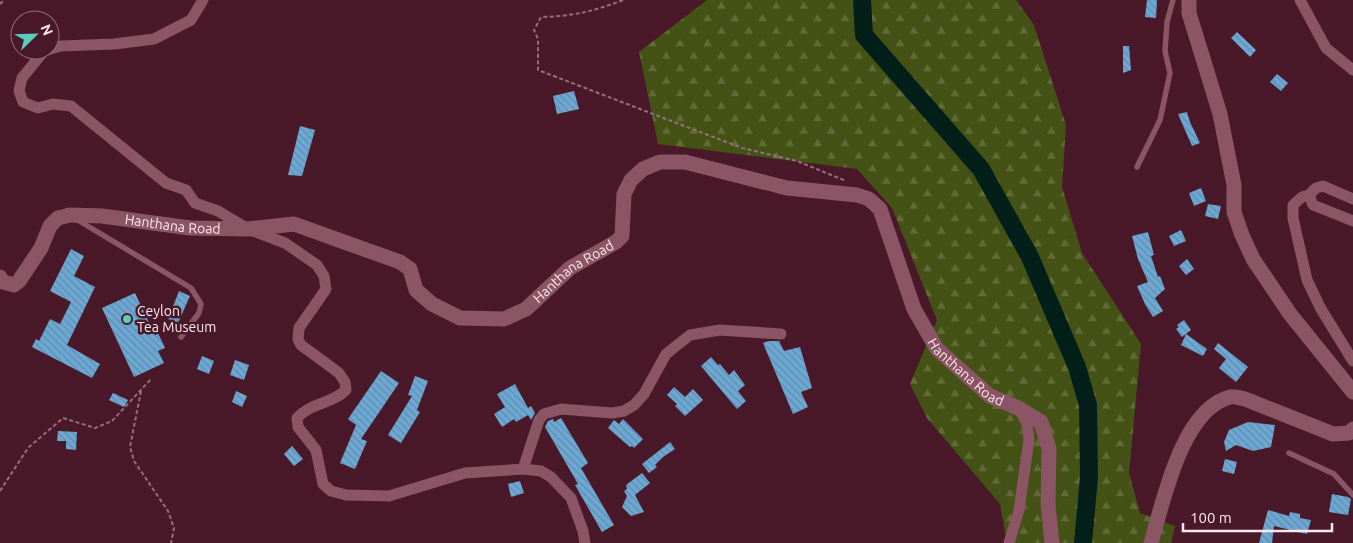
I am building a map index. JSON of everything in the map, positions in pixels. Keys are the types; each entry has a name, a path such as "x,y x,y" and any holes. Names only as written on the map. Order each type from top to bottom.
{"street":[{"path":"60,46 114,44 154,39 191,20 204,0"},
{"path":"1189,0 1189,13 1220,114 1234,185 1234,212 1242,234 1253,259 1290,314 1353,392"},
{"path":"1300,0 1326,48 1353,70"},
{"path":"37,60 22,78 19,91 23,102 38,108 53,104 71,106 166,184 186,190 194,203 218,211 248,229 285,243 317,265 324,276 326,289 299,328 298,338 302,345 339,373 345,382 346,390 338,398 304,411 297,418 298,427 316,450 323,484 332,491 346,495 389,496 465,474 523,469 541,471 551,477 571,498 583,531 585,543"},
{"name":"Hanthana Road","path":"70,215 102,216 190,228 248,229 294,224 400,262 410,269 416,290 432,304 460,318 504,318 526,309 570,268 616,242 622,236 624,194 632,180 642,169 660,162 685,162 787,188 857,195 869,199 880,209 914,309 937,349 990,396 1018,408 1041,422 1049,449 1048,504 1052,543"},
{"path":"1353,199 1323,186 1316,188 1310,195 1302,197 1293,204 1293,218 1307,280 1321,309 1353,361"},
{"path":"1310,195 1313,205 1353,221"},
{"path":"0,277 3,282 14,285 41,248 50,226 58,218 70,215"},
{"path":"523,469 539,420 544,414 561,409 612,413 624,411 634,405 644,394 666,354 690,335 720,330 781,334"},
{"path":"1152,543 1168,482 1192,429 1202,415 1218,402 1232,397 1245,399 1332,434 1349,432 1353,429"},
{"path":"1009,543 1020,510 1029,440 1027,424 1018,408"}],"lane":[{"path":"1136,167 1160,120 1170,73 1165,50 1167,22 1173,0"},
{"path":"70,215 191,288 201,304 199,314 181,337"},
{"path":"1289,454 1334,474 1353,495"}],"path":[{"path":"0,4 4,0"},
{"path":"623,0 596,11 568,16 540,17 534,30 538,39 538,70 742,148 797,161 841,178 856,186 857,195"},
{"path":"0,491 28,448 62,418 95,428 112,421 150,379"},
{"path":"142,389 130,447 134,461 168,511 174,528 171,543"}],"green space":[{"path":"707,0 1016,0 1034,25 1066,125 1062,187 1082,253 1141,344 1129,473 1140,513 1175,526 1171,543 1007,543 1000,504 927,418 910,384 937,320 892,208 857,169 658,144 639,52"}],"building":[{"path":"1147,0 1157,0 1156,18 1145,17"},
{"path":"1237,32 1256,50 1250,57 1231,38"},
{"path":"1123,46 1129,46 1131,70 1123,73"},
{"path":"1277,74 1288,83 1281,91 1270,82"},
{"path":"574,91 579,109 557,114 553,96"},
{"path":"1187,112 1200,143 1192,146 1178,114"},
{"path":"300,126 315,130 302,176 288,175"},
{"path":"1201,188 1206,201 1194,206 1189,193"},
{"path":"1208,204 1221,206 1218,219 1205,216"},
{"path":"1181,230 1186,241 1174,246 1169,236"},
{"path":"1148,232 1154,255 1151,256 1158,277 1160,276 1165,289 1155,298 1163,311 1153,317 1137,286 1148,282 1138,259 1132,236"},
{"path":"71,249 84,256 74,276 95,287 67,345 100,364 92,378 32,347 36,339 39,341 50,319 60,324 71,302 50,291"},
{"path":"1187,259 1194,269 1186,275 1179,266"},
{"path":"179,291 190,296 178,323 168,319"},
{"path":"135,293 155,335 158,333 165,348 158,351 164,363 134,377 102,308"},
{"path":"1184,320 1191,330 1182,337 1176,329 1179,327 1177,325"},
{"path":"1186,334 1207,349 1203,356 1181,345"},
{"path":"779,341 784,351 800,347 812,388 801,392 808,407 793,414 763,343"},
{"path":"1218,343 1248,367 1236,382 1219,368 1226,359 1214,349"},
{"path":"202,356 214,361 209,374 197,369"},
{"path":"711,357 729,375 734,370 745,385 738,391 746,401 737,409 701,366"},
{"path":"235,360 249,365 244,380 230,375"},
{"path":"381,371 399,383 361,439 367,441 355,469 340,463 356,425 348,419"},
{"path":"415,376 428,381 417,410 420,412 401,443 388,435 412,396 408,395"},
{"path":"515,384 528,408 531,406 535,413 531,420 528,415 516,422 514,419 502,427 494,414 505,407 497,394"},
{"path":"674,387 685,397 693,389 703,400 685,416 675,406 677,404 667,395"},
{"path":"236,391 247,396 242,407 232,402"},
{"path":"113,393 128,400 124,407 109,400"},
{"path":"561,418 588,463 581,468 614,525 602,532 575,485 578,484 545,427 548,421 553,419 554,422"},
{"path":"623,419 643,439 634,448 630,447 608,428 614,420 619,424"},
{"path":"1248,422 1275,425 1271,447 1253,451 1236,445 1226,451 1224,442 1229,430"},
{"path":"58,431 77,432 76,450 66,449 66,441 57,441"},
{"path":"670,442 675,449 663,457 655,465 657,467 649,473 642,464"},
{"path":"292,446 303,459 294,466 284,454"},
{"path":"1225,459 1237,462 1234,474 1222,471"},
{"path":"642,473 650,483 635,495 644,512 631,516 622,507 627,496 624,491 627,489 626,485"},
{"path":"520,481 524,493 511,497 508,484"},
{"path":"1332,494 1351,499 1348,515 1329,512"},
{"path":"1268,510 1289,516 1290,512 1300,514 1300,518 1311,520 1307,534 1274,526 1272,543 1259,543"}],"waterway":[{"path":"862,0 864,35 981,169 1030,257 1077,367 1088,405 1089,477 1083,543"}],"place":[{"name":"Ceylon Tea Museum","path":"127,319"}]}
